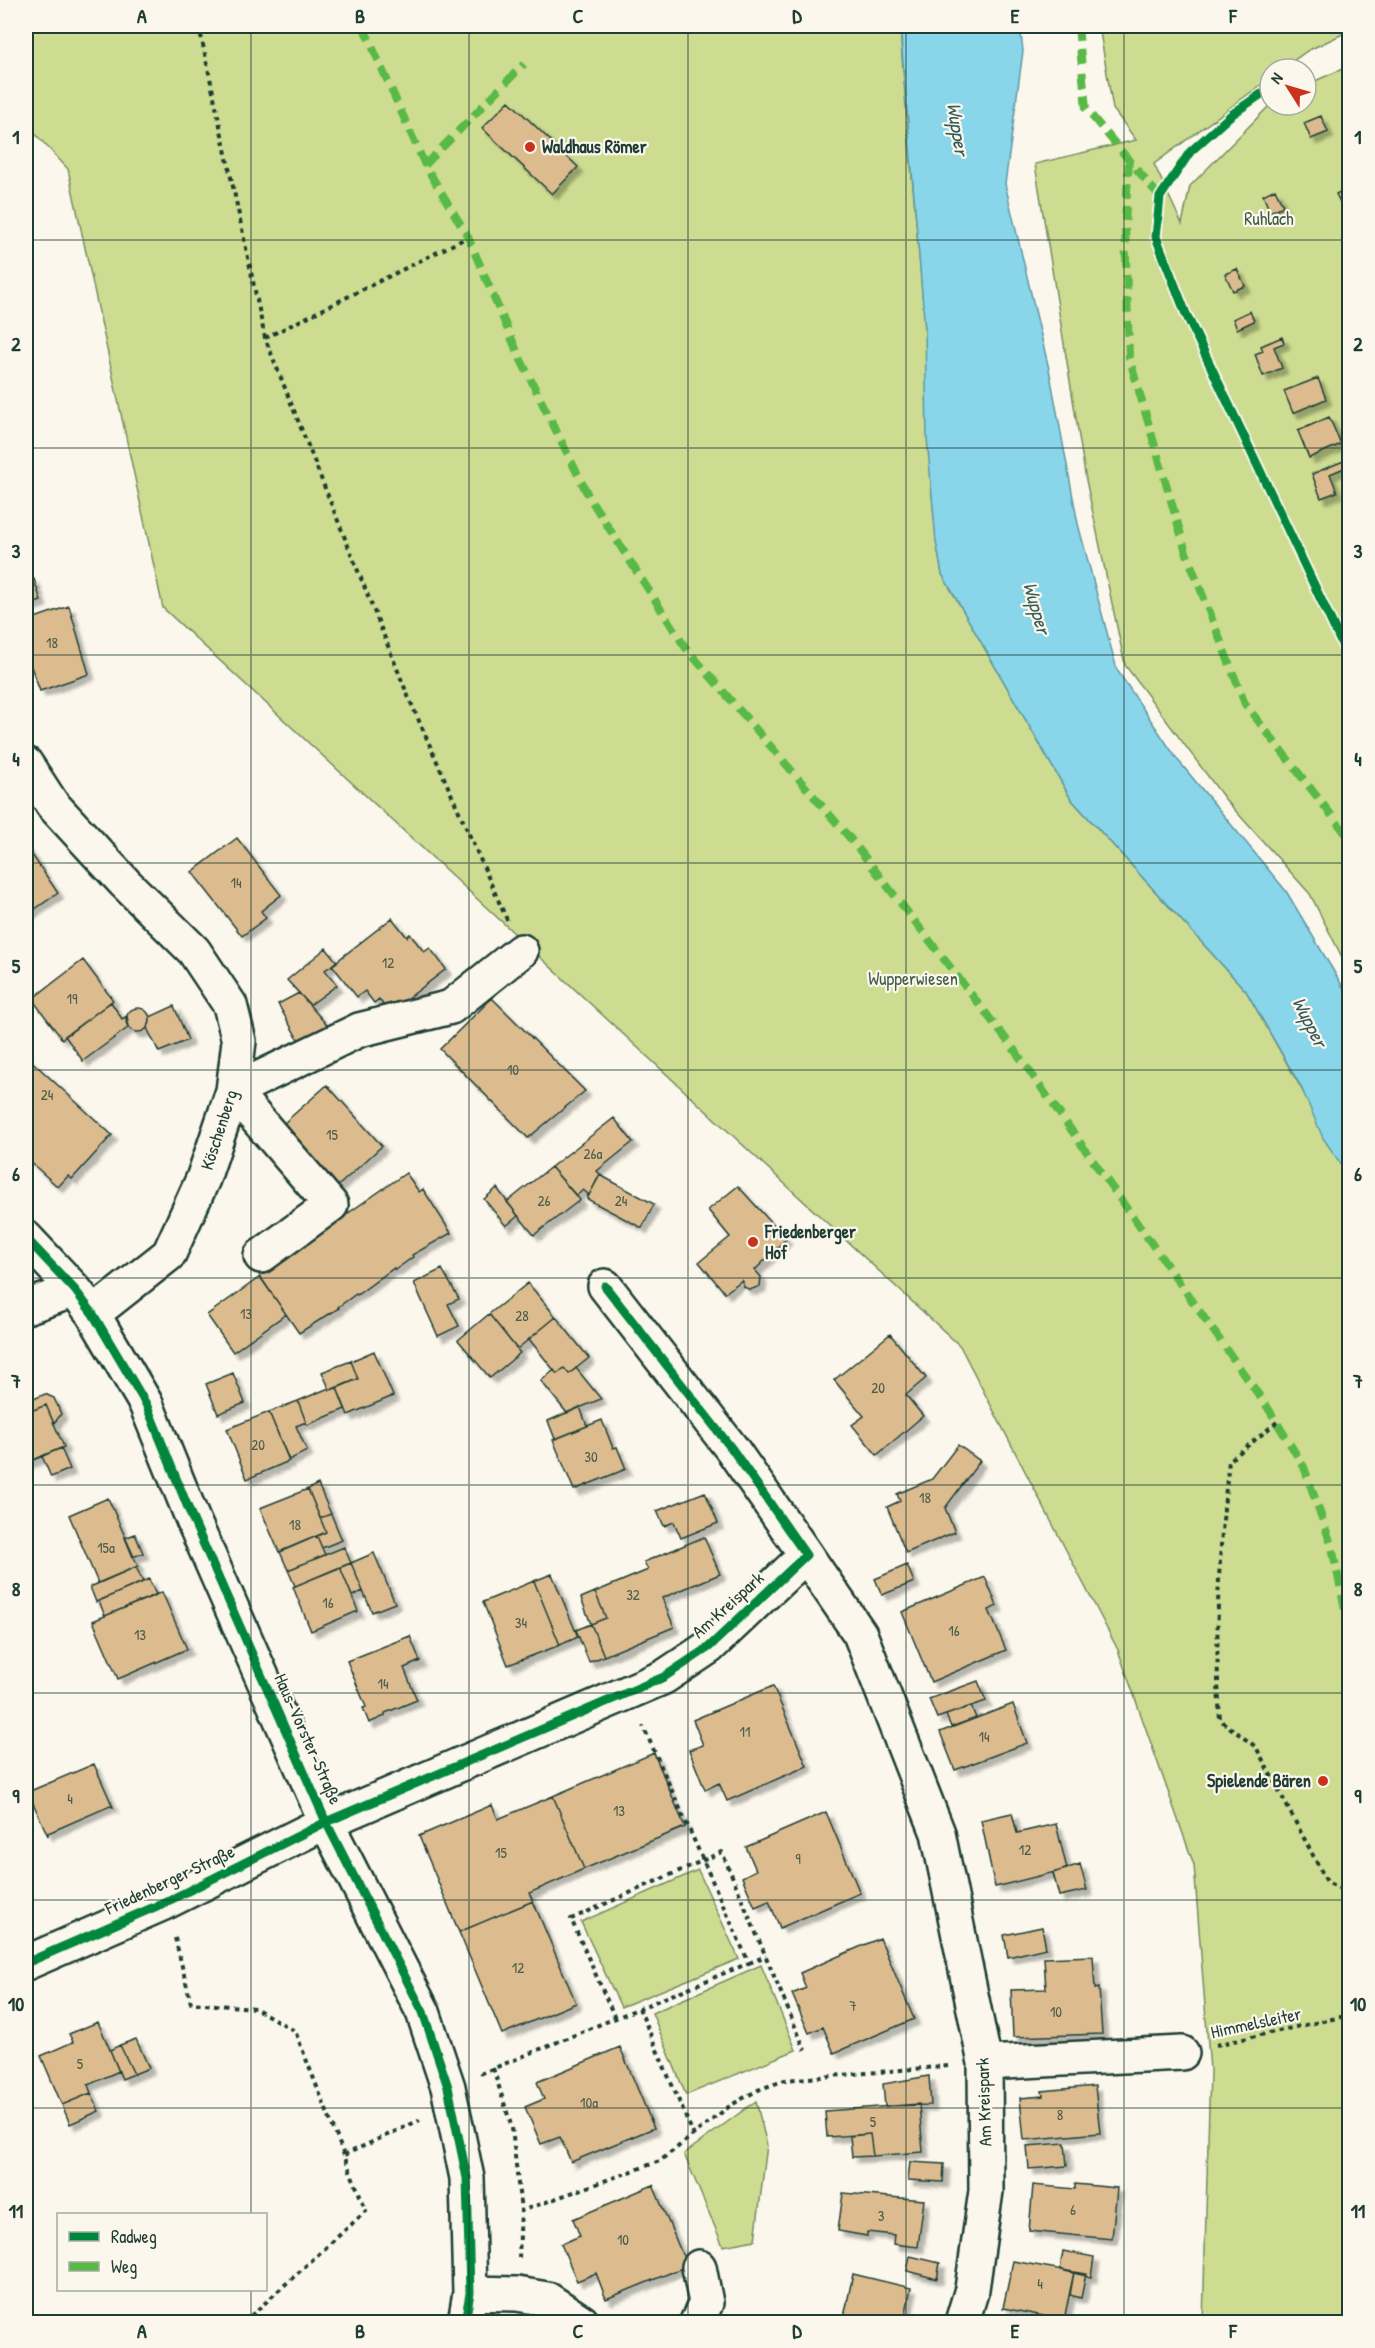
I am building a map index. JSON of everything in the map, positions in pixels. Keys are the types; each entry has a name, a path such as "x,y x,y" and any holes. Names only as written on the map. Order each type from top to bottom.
{"street":[{"name":"Köschenberg","path":"26,764 52,804 125,883 194,951 230,1005 239,1041 233,1091 204,1179 169,1254 84,1302 26,1308"},
{"path":"261,1256 331,1205 233,1091 359,1030 452,1007 521,951"},
{"name":"Haus-Vorster-Straße","path":"26,1238 84,1302 146,1404 198,1531 326,1822 423,2012 450,2096 467,2178 467,2308"},
{"name":"Am Kreispark","path":"605,1286 732,1449 860,1634 938,1833 985,2063 986,2191 972,2289 963,2322"},
{"name":"Am Kreispark","path":"326,1822 664,1677 710,1647 807,1556"},
{"name":"Friedenberger Straße","path":"26,1963 166,1902 326,1822"},
{"path":"985,2063 1182,2053"},
{"path":"697,2322 706,2303 699,2267"},
{"path":"467,2308 517,2294 547,2299 582,2322"}],"path":[{"path":"199,26 265,338 408,696 521,951"},
{"path":"265,338 468,237"},
{"path":"1277,1422 1229,1461 1221,1532 1217,1673 1220,1720 1256,1747 1327,1882 1350,1894"},
{"path":"628,1692 749,1963"},
{"path":"615,2018 572,1919 722,1852 805,2050"},
{"path":"166,1902 191,2002 255,2008 296,2031 366,2211 244,2322"},
{"path":"344,2155 450,2096 493,2068 766,1956"},
{"path":"639,2008 694,2136"},
{"path":"521,2211 660,2161 731,2105 758,2090 785,2080 985,2063"},
{"path":"493,2068 512,2128 521,2211 517,2294"}],"green space":[{"name":"Wupperwiesen","path":"26,26 900,26 925,329 931,482 942,574 1071,799 1246,991 1349,1173 1349,2322 1203,2322 1210,2070 1194,1865 1118,1650 960,1346 163,608 68,169 26,124"},
{"name":"Ruhlach","path":"1099,26 1349,26 1349,31 1299,57 1258,57 1258,87 1154,164 1182,224 1190,186 1258,117 1318,117 1318,80 1349,66 1349,971 1310,894 1225,799 1125,665 1086,480 1035,164 1136,140 1113,109"},
{"path":"698,1870 739,1959 621,2007 581,1922"},
{"path":"761,1965 796,2050 686,2095 652,2013"},
{"path":"756,2101 767,2145 755,2240 723,2246 684,2154"}],"water":[{"name":"Wupper","path":"900,26 1020,26 1023,51 1005,184 1049,369 1078,524 1117,670 1177,759 1286,891 1349,997 1349,1176 1323,1138 1301,1087 1246,991 1071,799 942,574 936,542 927,438 925,330"}],"building":[{"name":"Waldhaus Römer","path":"509,101 578,167 552,194 482,128"},
{"path":"1321,116 1328,132 1311,139 1304,123"},
{"path":"1275,189 1283,206 1270,212 1263,195"},
{"path":"1345,189 1350,202 1342,206 1336,194"},
{"path":"1237,269 1245,286 1233,291 1225,274"},
{"path":"1250,311 1254,321 1237,329 1233,319"},
{"path":"1282,337 1284,343 1274,347 1282,368 1263,376 1255,354 1263,351 1261,346"},
{"path":"1318,378 1326,399 1293,413 1284,391"},
{"path":"1329,417 1341,444 1309,458 1298,431"},
{"path":"1346,460 1349,466 1330,474 1337,492 1321,498 1312,474"},
{"path":"34,579 41,601 26,606 26,582"},
{"path":"69,606 89,674 40,691 26,653 26,621"},
{"path":"237,838 281,895 261,911 266,918 242,936 192,872"},
{"path":"26,846 58,893 28,914 26,911"},
{"path":"392,918 407,937 410,934 424,952 430,948 446,969 389,1013 379,999 374,1003 365,991 357,997 332,965"},
{"path":"326,948 337,962 325,970 337,985 310,1005 287,980"},
{"path":"83,960 113,1000 62,1039 32,999"},
{"path":"299,993 333,1032 303,1048 278,1004"},
{"path":"492,998 585,1091 528,1138 440,1049"},
{"path":"111,1002 122,1019 127,1016 129,1027 83,1061 65,1036"},
{"path":"174,1006 188,1040 159,1052 147,1028 150,1017"},
{"path":"138,1008 143,1009 149,1015 149,1025 143,1031 138,1032 133,1031 127,1025 126,1020 127,1015 133,1009"},
{"path":"26,1056 112,1135 72,1179 68,1176 58,1187 26,1158"},
{"path":"327,1085 382,1146 338,1186 283,1124"},
{"path":"614,1118 633,1142 597,1171 600,1174 587,1199 588,1194 583,1190 576,1196 551,1167"},
{"path":"551,1167 580,1200 534,1235 507,1202"},
{"path":"406,1173 419,1192 423,1189 451,1233 412,1255 413,1257 395,1270 394,1268 339,1308 299,1333 259,1275"},
{"path":"600,1175 654,1204 642,1228 587,1199"},
{"name":"Friedenberger Hof","path":"738,1186 786,1239 755,1270 761,1277 760,1286 750,1290 744,1287 742,1280 725,1293 699,1262 730,1237 708,1210"},
{"path":"497,1188 518,1216 506,1226 484,1199"},
{"path":"442,1269 459,1299 448,1304 459,1326 438,1336 414,1283"},
{"path":"260,1277 286,1314 233,1352 207,1315"},
{"path":"528,1283 556,1317 517,1349 489,1314"},
{"path":"489,1314 520,1353 490,1378 458,1340"},
{"path":"556,1317 589,1358 569,1374 564,1368 557,1374 529,1339"},
{"path":"890,1334 926,1378 906,1395 923,1416 877,1455 852,1425 864,1416 834,1380"},
{"path":"374,1351 393,1396 348,1415 337,1388 358,1379 351,1361"},
{"path":"351,1361 358,1379 330,1390 322,1372"},
{"path":"564,1368 569,1374 576,1368 601,1399 567,1413 541,1381 554,1370 557,1374"},
{"path":"233,1373 245,1403 218,1414 206,1384"},
{"path":"329,1388 330,1390 337,1388 345,1409 307,1425 298,1401"},
{"path":"45,1394 54,1398 61,1414 54,1424 46,1405 31,1411 27,1402"},
{"path":"27,1401 31,1411 46,1405 64,1447 26,1463"},
{"path":"298,1401 306,1422 296,1426 307,1451 289,1460 269,1412"},
{"path":"580,1407 587,1426 555,1439 548,1421"},
{"path":"269,1412 289,1461 247,1479 227,1429"},
{"path":"602,1420 613,1448 617,1447 626,1469 574,1490 553,1440"},
{"path":"958,1445 980,1461 945,1508 955,1532 906,1553 887,1507 900,1501 897,1494 932,1479"},
{"path":"61,1448 70,1469 51,1477 42,1456"},
{"path":"318,1484 331,1514 320,1518 308,1489"},
{"path":"308,1489 326,1532 279,1552 260,1508"},
{"path":"705,1492 718,1523 681,1538 674,1522 664,1526 657,1511"},
{"path":"108,1498 138,1566 98,1583 69,1515"},
{"path":"331,1514 342,1540 322,1548 317,1536 326,1532 320,1518"},
{"path":"135,1534 143,1553 133,1557 125,1538"},
{"path":"317,1536 325,1555 288,1570 280,1552"},
{"path":"704,1537 720,1574 662,1598 674,1627 604,1656 591,1624 606,1618 595,1592 648,1570 644,1562"},
{"path":"344,1547 351,1563 295,1586 288,1570"},
{"path":"374,1553 395,1603 372,1612 351,1563"},
{"path":"351,1563 363,1591 352,1596 340,1567"},
{"path":"907,1565 914,1582 882,1595 875,1579"},
{"path":"136,1567 143,1582 96,1602 90,1587"},
{"path":"340,1567 358,1611 311,1631 293,1587"},
{"path":"552,1574 578,1637 560,1645 534,1581"},
{"path":"985,1577 997,1606 989,1610 1006,1650 931,1682 902,1612"},
{"path":"149,1579 156,1595 105,1616 99,1601"},
{"path":"534,1581 560,1645 508,1665 483,1602"},
{"path":"162,1592 187,1649 118,1679 93,1621"},
{"path":"595,1592 606,1618 591,1624 581,1598"},
{"path":"591,1624 604,1656 589,1662 576,1630"},
{"path":"410,1636 420,1661 404,1668 417,1700 385,1713 385,1716 369,1723 363,1708 366,1707 347,1661"},
{"path":"978,1681 986,1701 937,1718 929,1699"},
{"path":"773,1686 807,1766 727,1801 719,1783 705,1790 689,1750 703,1745 693,1720"},
{"path":"1013,1704 1027,1743 955,1770 940,1732"},
{"path":"971,1706 976,1718 951,1727 946,1715"},
{"path":"654,1753 685,1827 584,1869 553,1796"},
{"path":"94,1764 113,1807 110,1806 48,1833 48,1836 28,1792"},
{"path":"553,1796 584,1869 529,1893 533,1901 459,1932 419,1836 492,1805 498,1819"},
{"path":"826,1812 860,1893 780,1928 769,1901 755,1907 742,1877 756,1870 746,1847"},
{"path":"1012,1813 1017,1833 1056,1824 1067,1869 995,1887 981,1820"},
{"path":"1080,1864 1087,1890 1059,1896 1053,1873"},
{"path":"533,1901 576,2003 502,2034 459,1932"},
{"path":"1042,1927 1046,1948 1008,1957 1004,1935"},
{"path":"880,1938 914,2019 834,2053 823,2027 809,2033 792,1994 806,1988 800,1973"},
{"path":"1093,1956 1095,1989 1099,1988 1102,2034 1013,2037 1011,1990 1046,1989 1044,1958"},
{"path":"98,2022 119,2071 88,2085 91,2093 62,2105 41,2056 73,2042 69,2034"},
{"path":"136,2039 149,2068 134,2074 120,2045"},
{"path":"120,2045 134,2074 122,2079 110,2050"},
{"path":"620,2047 654,2128 571,2162 560,2137 541,2144 525,2107 544,2099 537,2082"},
{"path":"929,2076 931,2105 885,2106 883,2084"},
{"path":"1095,2086 1100,2133 1024,2140 1020,2098 1043,2096 1042,2091"},
{"path":"91,2093 99,2111 70,2124 62,2105"},
{"path":"919,2104 923,2152 873,2156 870,2134 827,2137 825,2111"},
{"path":"870,2134 873,2156 852,2157 850,2136"},
{"path":"1065,2143 1067,2166 1029,2169 1027,2146"},
{"path":"910,2162 944,2164 943,2182 908,2180"},
{"path":"1075,2184 1117,2188 1112,2239 1029,2231 1033,2185 1075,2189"},
{"path":"653,2185 687,2266 606,2299 596,2273 577,2281 561,2244 580,2236 573,2219"},
{"path":"843,2193 924,2200 918,2247 893,2244 894,2235 867,2232 867,2236 838,2231"},
{"path":"1063,2251 1094,2257 1091,2277 1060,2270"},
{"path":"910,2256 940,2263 937,2279 907,2271"},
{"path":"1013,2261 1074,2272 1064,2320 1003,2308"},
{"path":"1074,2272 1086,2274 1081,2298 1070,2295"},
{"path":"853,2274 911,2288 904,2322 843,2322"}],"marked path":[{"path":"363,26 425,165 468,237 519,356 589,497 685,647 854,843 1016,1052 1268,1408 1304,1467 1332,1547 1350,1633"},
{"path":"1078,26 1086,109 1160,197"},
{"path":"425,165 524,64"},
{"path":"1129,160 1125,223 1129,357 1186,552 1245,704 1350,839"}],"cycle path":[{"path":"1258,96 1231,115 1190,152 1160,197 1156,237 1186,314 1350,661"},
{"path":"26,1238 75,1290 93,1314 146,1404 193,1520 326,1822 423,2012 448,2087 467,2178 470,2293 465,2322"},
{"path":"26,1963 166,1902 326,1822 664,1677 709,1647 806,1555 732,1449 605,1286"}],"place":[{"name":"Waldhaus Römer","path":"530,147"},
{"name":"Friedenberger Hof","path":"753,1242"},
{"name":"Spielende Bären","path":"1323,1781"}]}
